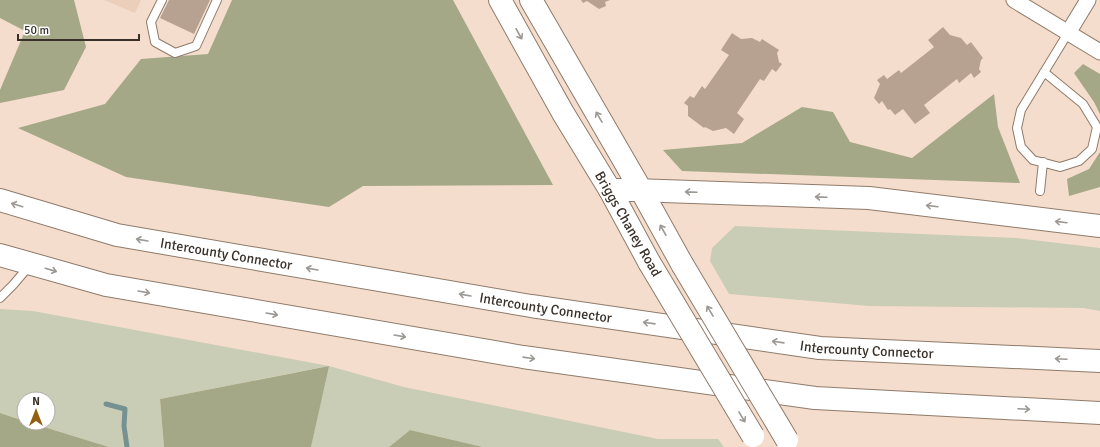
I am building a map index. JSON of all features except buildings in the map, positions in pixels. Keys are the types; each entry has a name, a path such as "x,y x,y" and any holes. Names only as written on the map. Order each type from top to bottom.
{"main road":[{"name":"Briggs Chaney Road","path":"500,0 563,113 610,190 649,262 757,442"},
{"name":"Briggs Chaney Road","path":"531,0 682,264 789,444"},
{"path":"610,190 869,198 1100,226"},
{"name":"Intercounty Connector","path":"0,200 117,235 539,308 820,348 1100,361"},
{"path":"0,255 106,285 523,357 815,398 1100,412"}],"street":[{"path":"1014,0 1100,52"},
{"path":"1068,33 1088,0"}],"lane":[{"path":"162,0 151,22 155,42 175,53 196,46 217,0"},
{"path":"1044,72 1083,104 1097,127 1092,149 1079,161 1060,167 1033,160 1021,147 1017,128 1021,110 1044,72 1068,33"},
{"path":"1040,190 1043,162"},
{"path":"0,298 30,264"}],"shaded area":[{"path":"104,0 141,0 135,13"}],"green space":[{"path":"0,0 74,0 86,47 64,90 0,103 0,90 25,31 0,18"},
{"path":"232,0 453,0 553,185 363,186 329,207 126,177 18,128 105,104 141,59 208,54"},
{"path":"1083,64 1100,74 1100,114 1094,102 1074,73"},
{"path":"994,94 998,127 1020,183 682,171 663,150 742,143 802,107 833,112 850,142 912,158"},
{"path":"1100,152 1100,187 1069,196 1067,179 1089,169"},
{"path":"735,226 1016,238 1100,248 1100,311 1083,308 869,306 729,294 710,261 712,248"},
{"path":"0,309 33,311 329,366 404,387 658,439 718,439 724,447 483,447 410,430 389,447 311,447 328,366 160,399 164,447 109,447 56,431 56,391 16,391 16,418 0,413"},
{"path":"329,366 311,447 164,447 160,399"},
{"path":"0,413 16,418 16,431 56,431 109,447 0,447"},
{"path":"410,430 483,447 389,447"}],"waterway":[{"path":"106,404 125,409 124,426 127,447"}]}
